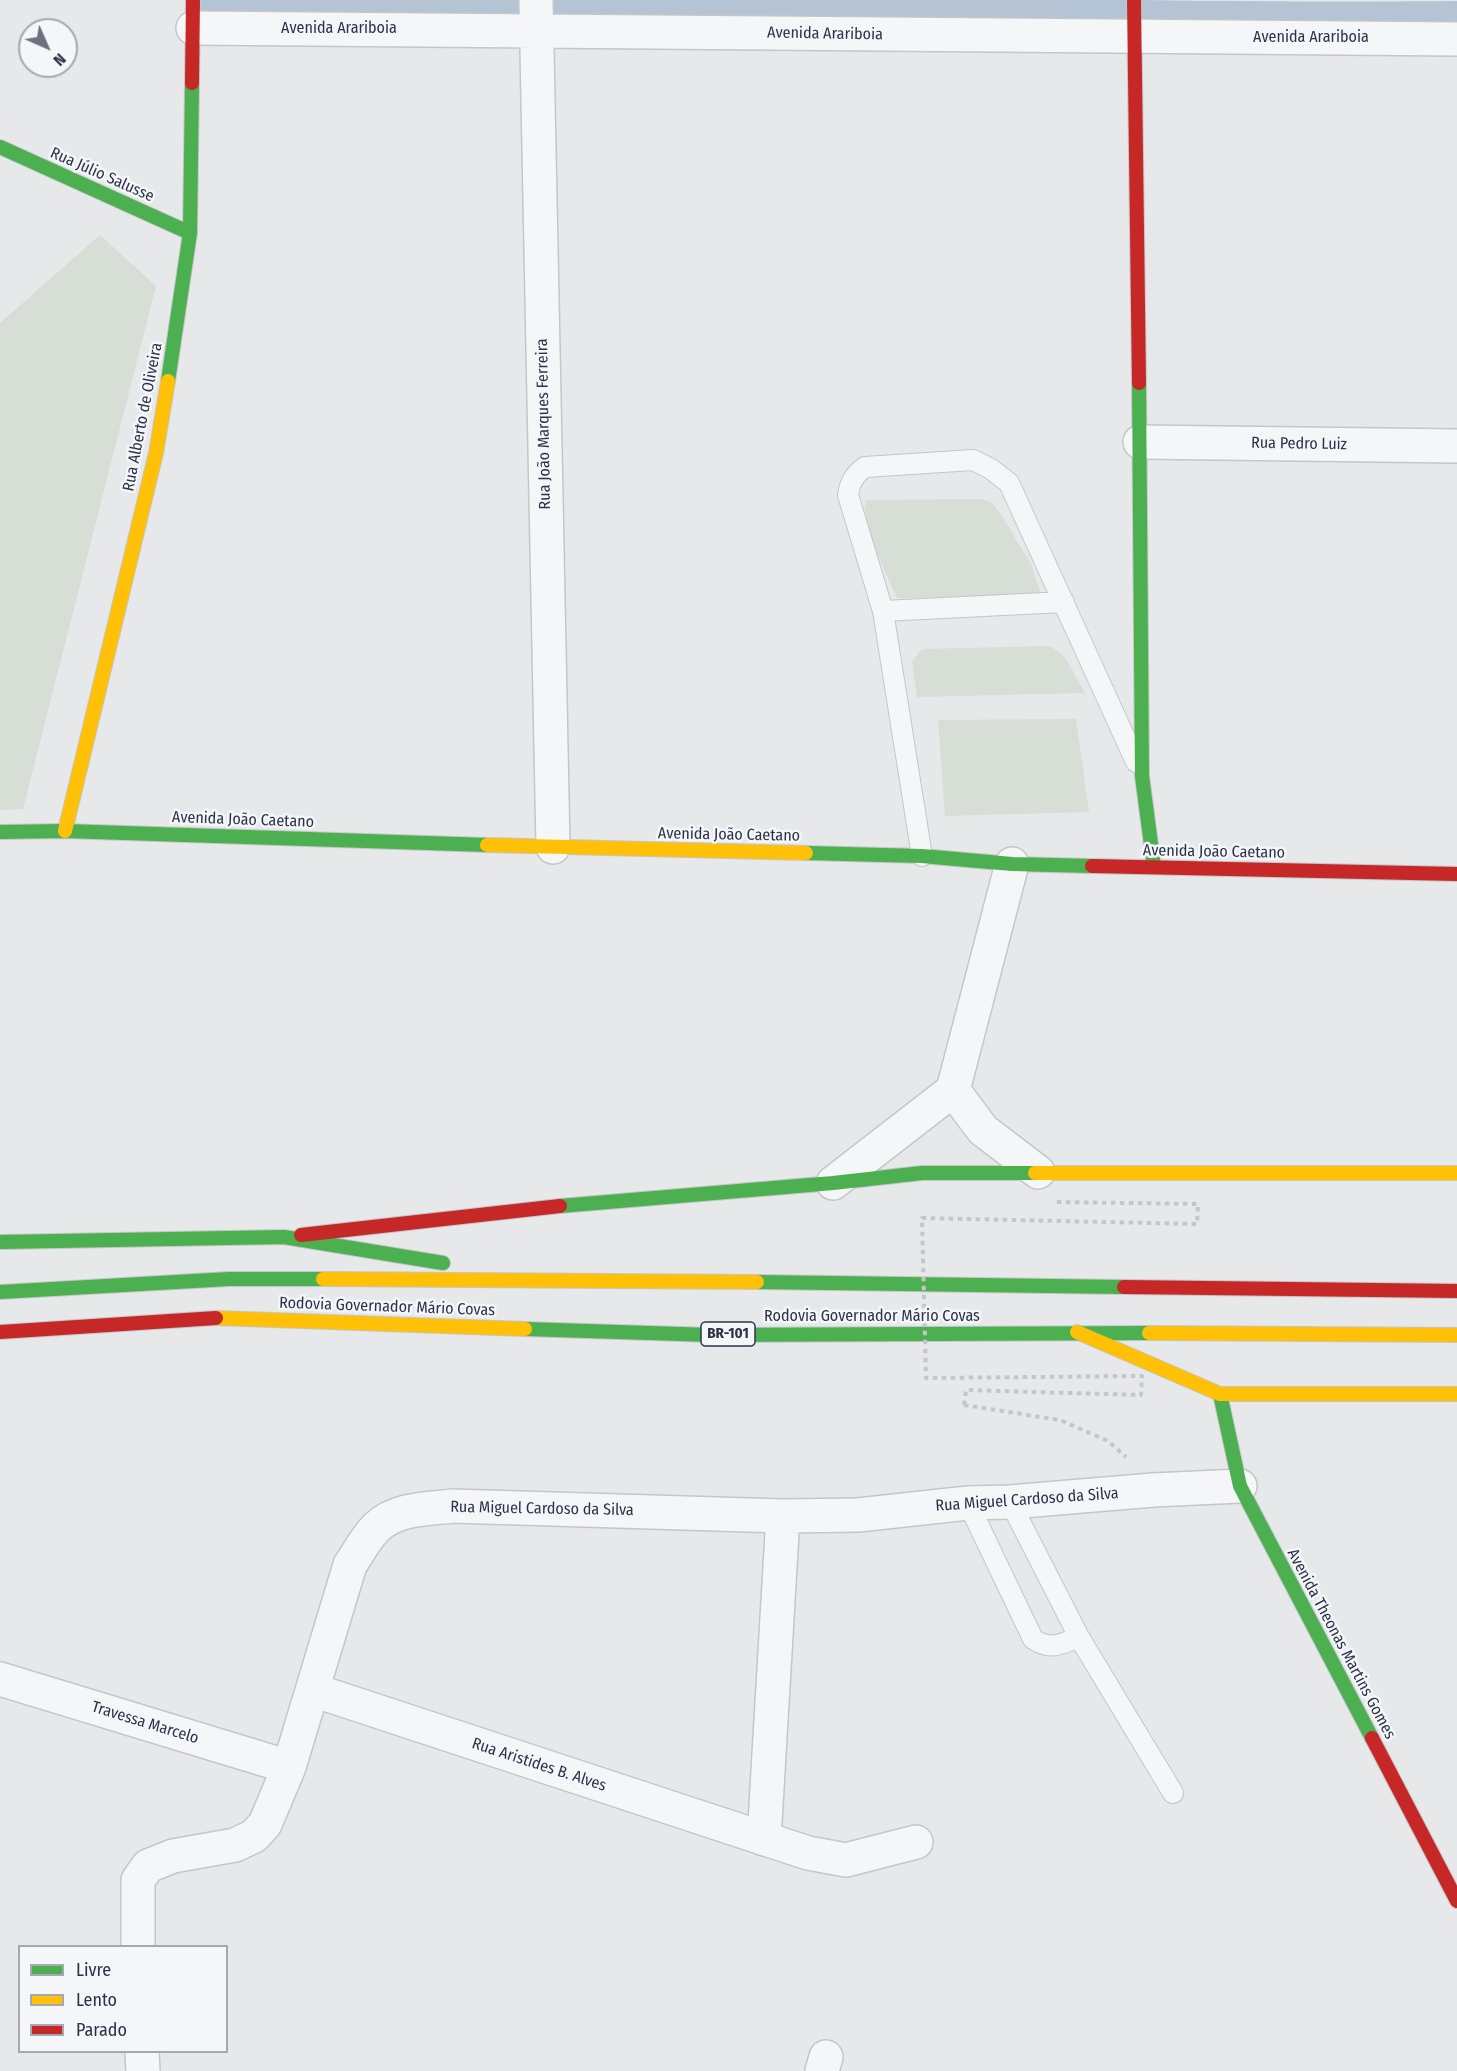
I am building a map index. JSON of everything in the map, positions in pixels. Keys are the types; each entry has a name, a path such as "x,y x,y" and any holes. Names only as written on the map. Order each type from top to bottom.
{"main road":[{"path":"1134,0 1142,776 1154,867"},
{"name":"Rua Alberto de Oliveira","path":"65,831 156,453 190,233 193,14"},
{"name":"Rua Júlio Salusse","path":"0,147 190,233"},
{"name":"Avenida João Caetano","path":"0,832 65,831 922,856 1012,864 1457,874"},
{"path":"0,1242 284,1237 597,1202 833,1183 922,1173 1457,1173"},
{"path":"284,1237 536,1278"},
{"name":"Rodovia Governador Mário Covas","path":"0,1292 230,1280 536,1278 1457,1291"},
{"path":"92,1340 229,1317"},
{"name":"Rodovia Governador Mário Covas","path":"0,1332 229,1317 385,1325 711,1335 1077,1332 1457,1335"},
{"path":"1077,1332 1220,1394 1457,1394"},
{"name":"Avenida Theonas Martins Gomes","path":"1220,1394 1240,1486 1457,1901"}],"street":[{"name":"Avenida Arariboia","path":"193,14 536,19 1135,38 1457,39"},
{"name":"Rua João Marques Ferreira","path":"536,19 552,847"},
{"name":"Rua Pedro Luiz","path":"1140,442 1457,446"},
{"path":"833,1183 953,1090 1012,864"},
{"path":"953,1090 983,1130 1038,1172"},
{"name":"Rua Miguel Cardoso da Silva","path":"138,1945 138,1880 148,1866 173,1856 235,1845 254,1836 265,1824 289,1767 350,1565 365,1541 378,1526 394,1516 414,1510 453,1506 783,1516 858,1515 968,1503 1240,1486"},
{"path":"764,1839 783,1516"},
{"name":"Travessa Marcelo","path":"0,1679 289,1767"},
{"name":"Rua Aristides B. Alves","path":"313,1690 808,1853 846,1860 916,1842"},
{"path":"142,2053 143,2071"}],"lane":[{"path":"922,856 883,611 848,495 850,483 856,473 865,467 973,460 991,469 1009,483 1142,776"},
{"path":"883,611 1064,602"},
{"path":"1010,1502 1079,1637 1173,1793"},
{"path":"968,1503 1033,1640 1044,1646 1056,1646 1079,1637"}],"path":[{"path":"1053,1202 1198,1204 1197,1224 922,1218 926,1378 1142,1376 1141,1395 966,1390 964,1405 1060,1420 1108,1441 1128,1459 1153,1490"}],"shaded area":[{"path":"100,235 156,286 23,809 0,810 0,323"},
{"path":"980,499 991,502 1000,513 1031,564 1042,597 897,598 870,535 865,510 866,500"},
{"path":"1050,646 1064,656 1085,693 917,697 912,661 922,649"},
{"path":"1076,719 1089,812 945,816 938,720"}],"waterway":[{"path":"217,5 528,6 1225,19 1457,19"}],"traffic: fast":[{"path":"168,381 190,233 192,83"},
{"path":"0,147 190,233"},
{"path":"1139,383 1142,776 1154,867"},
{"path":"0,832 65,831 487,845"},
{"path":"806,853 922,856 1012,864 1092,866"},
{"path":"560,1206 833,1183 922,1173 1035,1173"},
{"path":"0,1242 284,1237 443,1263"},
{"path":"0,1292 229,1279 323,1279"},
{"path":"757,1282 1124,1287"},
{"path":"525,1329 711,1335 1149,1333"},
{"path":"1220,1394 1240,1486 1372,1738"}],"traffic: slow":[{"path":"65,831 156,453 168,381"},
{"path":"487,845 806,853"},
{"path":"1035,1173 1457,1173"},
{"path":"323,1279 757,1282"},
{"path":"216,1318 525,1329"},
{"path":"1077,1332 1220,1394 1457,1394"},
{"path":"1149,1333 1457,1335"}],"traffic: jam":[{"path":"192,83 193,0"},
{"path":"1134,0 1139,383"},
{"path":"1092,866 1457,874"},
{"path":"301,1235 560,1206"},
{"path":"1124,1287 1457,1291"},
{"path":"0,1332 216,1318"},
{"path":"1372,1738 1457,1901"}]}
